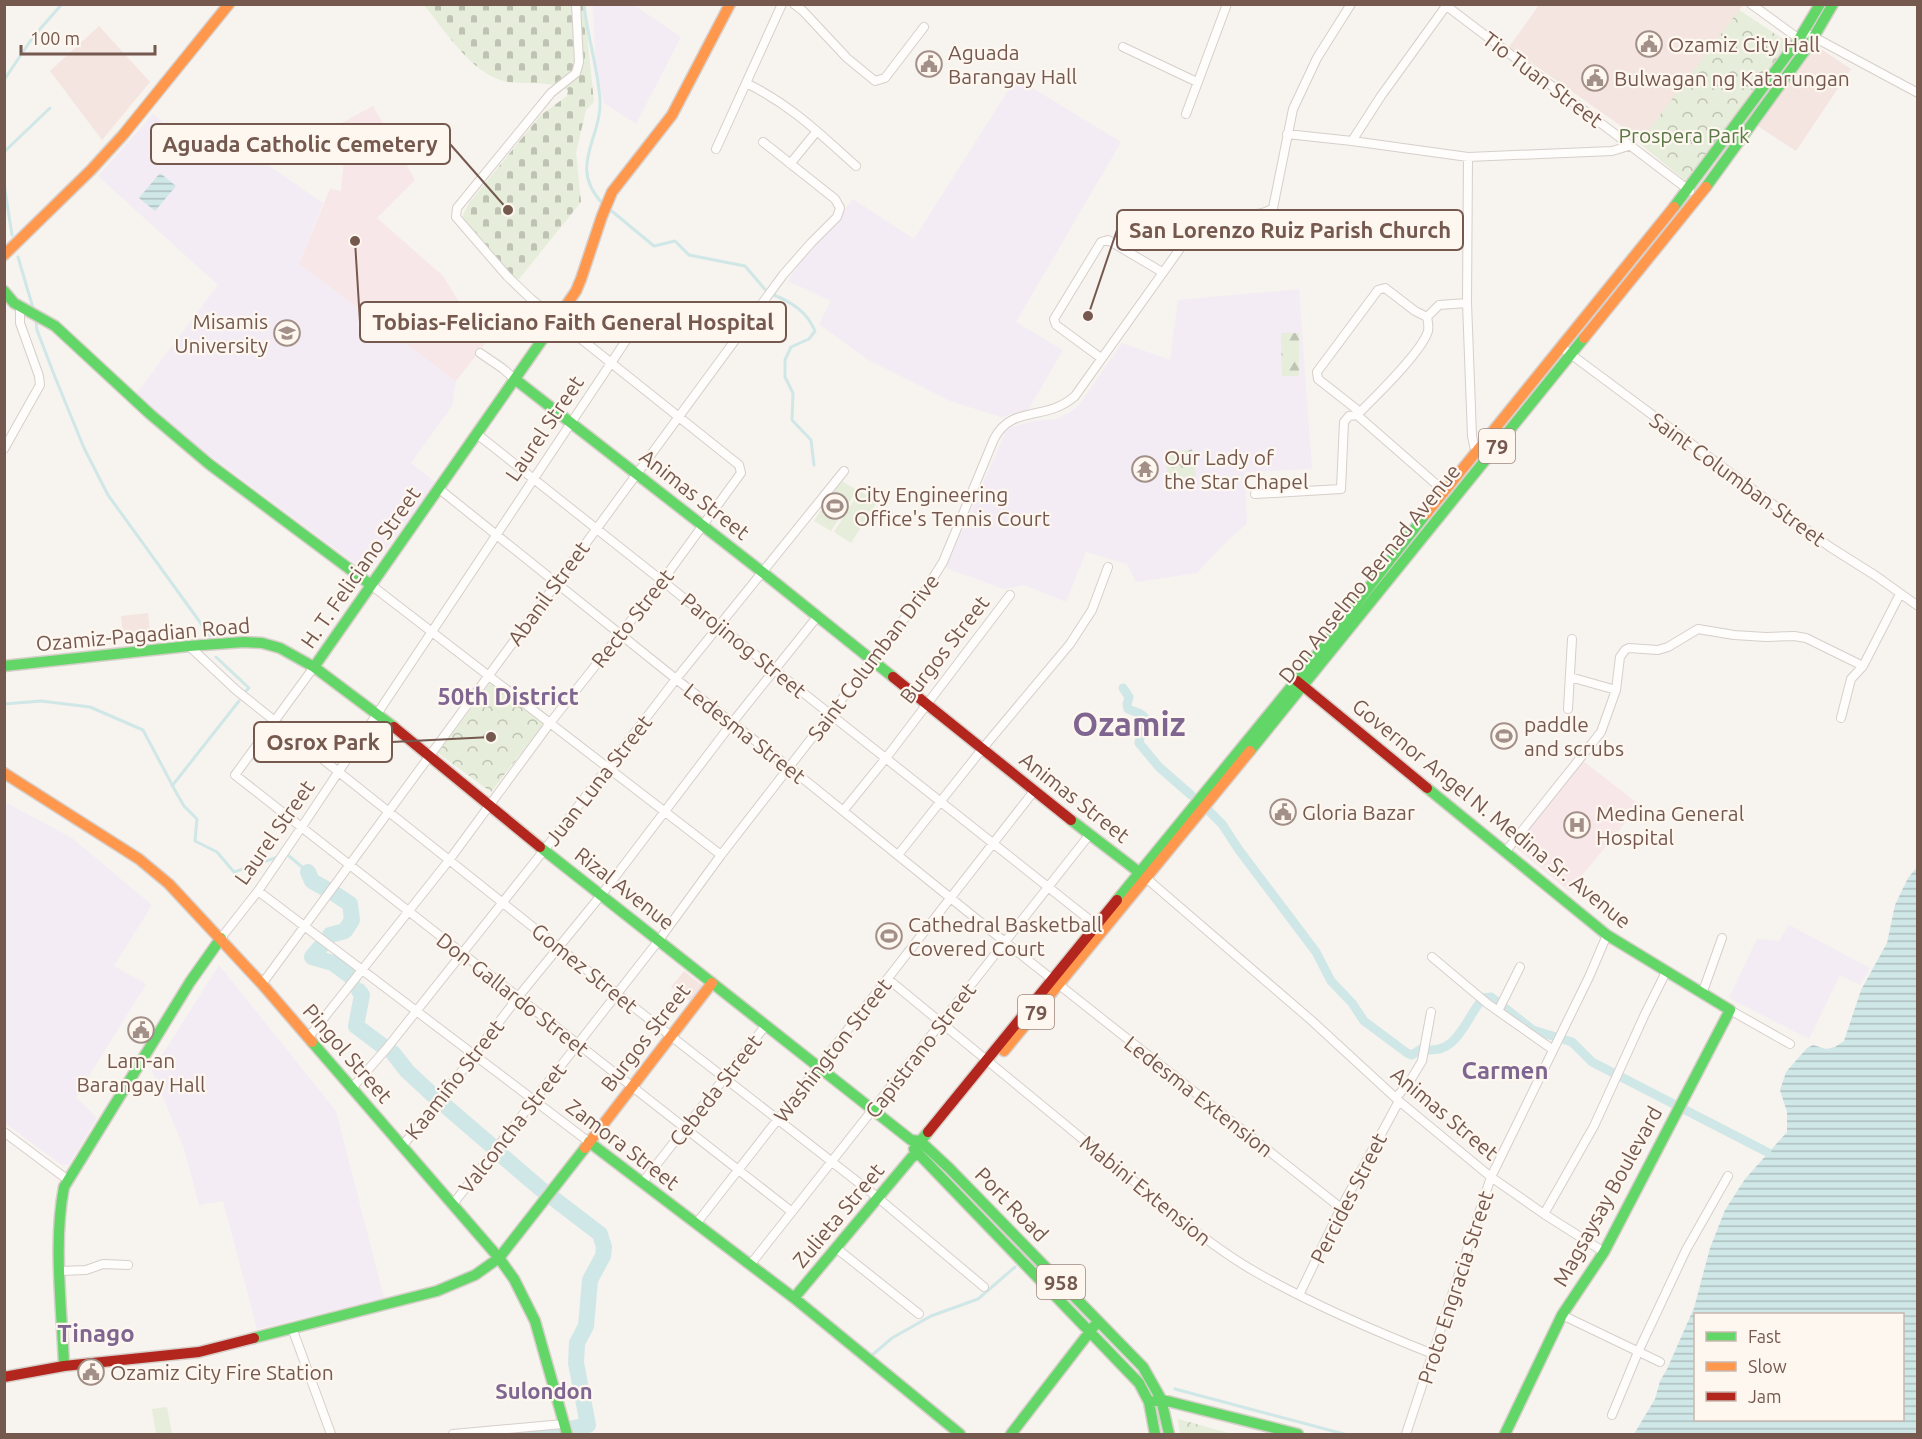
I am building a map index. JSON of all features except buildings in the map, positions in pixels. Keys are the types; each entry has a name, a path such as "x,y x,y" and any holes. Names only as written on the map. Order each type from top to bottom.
{"street":[{"path":"4,255 106,154 229,4"},
{"name":"Recto Street","path":"308,1038 364,971 739,477 741,469 739,465 556,321 507,276 458,221 455,212 546,99 576,74 579,62 576,4"},
{"name":"H. T. Feliciano Street","path":"235,775 276,721 556,321 583,277 605,205 612,192 672,115 730,4"},
{"path":"716,148 783,4"},
{"path":"794,4 862,72 875,81 885,78 924,27"},
{"path":"1186,114 1227,4"},
{"name":"Saint Columban Drive","path":"659,939 721,855 933,581 994,439 1003,424 1019,417 1051,411 1075,396 1193,229 1204,218 1220,214 1262,213 1274,208 1287,134 1299,92 1317,58 1351,4"},
{"path":"1751,4 1811,41 1917,93"},
{"name":"Don Anselmo Bernad Avenue","path":"1387,574 1444,491 1688,190 1801,35 1820,4"},
{"name":"Don Anselmo Bernad Avenue","path":"917,1148 1143,875 1387,574 1488,457 1698,197 1811,41 1833,4"},
{"path":"1352,141 1445,5"},
{"name":"Tio Tuan Street","path":"1445,5 1698,197"},
{"path":"1123,47 1197,82"},
{"path":"746,83 783,103 856,166"},
{"path":"763,142 790,164 817,131"},
{"path":"1287,134 1468,157 1612,151 1632,145"},
{"path":"1468,157 1467,303 1472,441 1488,457"},
{"name":"Abanil Street","path":"262,984 783,275 837,217 840,208 835,199 790,164"},
{"path":"1101,358 1056,325 1054,319 1101,242 1108,240 1162,272"},
{"path":"1427,317 1415,311 1385,288 1377,290 1318,369 1318,379 1444,491"},
{"path":"4,291 10,300 21,308 49,321 176,437 341,560 431,633 721,855"},
{"path":"1427,317 1439,305 1467,303"},
{"path":"4,449 40,385 39,376 20,323 21,308"},
{"path":"1255,494 1341,489 1344,422 1349,416 1358,413 1424,340 1429,328 1427,317"},
{"name":"Laurel Street","path":"64,1366 60,1207 64,1187 190,982 302,828 639,321"},
{"name":"Saint Columban Street","path":"1561,347 1830,547 1876,576 1917,606"},
{"path":"480,353 516,380"},
{"name":"Animas Street","path":"516,380 1143,875 1311,1020 1398,1099 1491,1177 1604,1252"},
{"name":"Parojinog Street","path":"477,434 721,625 830,715 1096,925"},
{"name":"Juan Luna Street","path":"352,1088 387,1048 676,679 844,471"},
{"name":"Ledesma Street","path":"438,488 1055,982"},
{"path":"897,855 983,748 1058,661 1092,609 1108,567"},
{"path":"1841,718 1851,679 1863,666 1900,594"},
{"name":"Burgos Street","path":"843,811 1010,595"},
{"name":"Kaamiño Street","path":"403,1145 817,617"},
{"path":"1506,851 1601,732 1616,690 1620,657 1624,650 1629,648 1658,650 1668,647 1698,629 1734,635 1806,638 1863,666"},
{"path":"1568,709 1572,639"},
{"name":"Ozamiz-Pagadian Road","path":"4,666 244,642 262,643 280,648 314,667"},
{"name":"Gomez Street","path":"189,646 222,679 617,994 832,1161 984,1287"},
{"name":"Rizal Avenue","path":"314,667 378,714 488,805 873,1109 917,1148"},
{"path":"1570,677 1616,690"},
{"name":"Governor Angel N. Medina Sr. Avenue","path":"1300,683 1606,935 1702,994 1790,1044"},
{"name":"Pingol Street","path":"4,772 155,871 170,884 221,938 403,1145 499,1258 516,1280 531,1306 544,1345 565,1429"},
{"name":"Don Gallardo Street","path":"235,775 792,1212"},
{"name":"Washington Street","path":"696,1224 1034,791"},
{"name":"Capistrano Street","path":"750,1265 1090,834"},
{"name":"Don Anselmo Bernad Avenue","path":"1055,982 1096,925 1143,875"},
{"name":"Zamora Street","path":"258,891 794,1298 960,1434"},
{"name":"Proto Engracia Street","path":"1406,1434 1491,1177 1589,977 1606,935"},
{"path":"1702,994 1722,938"},
{"name":"Valconcha Street","path":"453,1204 659,939"},
{"path":"1432,957 1488,1004 1554,1046"},
{"path":"1498,1010 1520,967"},
{"path":"1544,1214 1594,1126 1666,972"},
{"name":"Mabini Extension","path":"888,979 1214,1245 1299,1295 1380,1333 1433,1354"},
{"name":"Ledesma Extension","path":"1055,982 1341,1208"},
{"name":"Burgos Street","path":"4,1377 64,1366 199,1352 437,1291 475,1275 499,1258 712,983"},
{"name":"Magsaysay Boulevard","path":"1505,1434 1562,1315 1604,1252 1730,1010"},
{"name":"Percides Street","path":"1299,1295 1398,1099 1419,1067 1431,1012"},
{"name":"Cebeda Street","path":"642,1183 766,1025"},
{"path":"4,1132 68,1180"},
{"name":"Zulieta Street","path":"794,1298 917,1148"},
{"name":"Port Road","path":"917,1148 1024,1253 1098,1321 1150,1376 1163,1400 1169,1434"},
{"path":"1611,1415 1638,1352 1694,1235 1728,1176"},
{"path":"836,1248 919,1314"},
{"name":"Port Road","path":"1024,1253 1090,1331 1139,1383 1149,1402 1155,1434"},
{"path":"60,1271 86,1270 103,1264 128,1265"},
{"path":"1562,1315 1660,1362"},
{"path":"1011,1434 1098,1321"},
{"path":"292,1329 331,1434"},
{"path":"1149,1402 1163,1400 1262,1430 1298,1434"},
{"path":"453,1434 565,1429"}],"shaded area":[{"path":"593,5 634,5 681,37 636,124 604,103 596,71"},
{"path":"1539,5 1743,5 1645,143 1509,47"},
{"path":"99,26 150,82 102,140 50,71"},
{"path":"1812,43 1851,69 1796,151 1756,125"},
{"path":"1016,78 1121,142 1016,322 1063,350 1028,410 1001,417 950,401 867,359 819,324 831,301 788,281 805,252 833,224 853,199 914,239"},
{"path":"373,106 415,180 377,218 443,276 485,344 456,381 299,264 330,189 341,191 346,140 338,125"},
{"name":"Misamis University","path":"153,114 210,159 228,138 323,203 299,264 456,381 452,406 411,463 436,483 368,573 133,398 218,285 98,176"},
{"path":"160,173 176,186 155,211 139,198"},
{"path":"1299,289 1312,469 1245,472 1247,524 1227,541 1197,573 1136,582 1127,564 1086,552 1066,602 1024,585 1004,589 946,568 1009,428 1034,421 1056,419 1070,412 1079,405 1122,343 1170,360 1178,300"},
{"path":"148,613 151,641 124,644 121,616"},
{"name":"Medina General Hospital","path":"1583,761 1640,805 1569,891 1513,845"},
{"path":"5,802 72,838 152,905 114,966 146,984 76,1097 97,1118 69,1164 62,1165 5,1123"},
{"path":"1917,867 1917,1434 1634,1434 1655,1399 1660,1381 1694,1308 1710,1248 1725,1210 1745,1179 1787,1132 1787,1112 1780,1090 1786,1072 1807,1048 1813,1045 1826,1049 1835,1047 1844,1041 1861,990 1887,943 1895,905 1908,878"},
{"path":"1789,925 1870,968 1860,985 1840,975 1809,1039 1729,998 1757,939 1779,941"},
{"path":"219,965 336,1111 384,1298 257,1329 223,1201 199,1205 184,1148 152,1071"},
{"path":"684,971 703,986 691,1002 671,987"}],"green space":[{"path":"424,5 584,5 594,102 586,110 576,152 581,202 519,279 515,278 464,222 463,215 469,203 541,115 567,96 568,90 553,85 504,81 480,69 459,49"},
{"name":"Prospera Park","path":"1739,10 1789,43 1687,182 1639,143"},
{"path":"1281,333 1299,333 1299,376 1282,376"},
{"path":"1192,449 1196,476 1168,479 1165,453"},
{"name":"City Engineering Office's Tennis Court","path":"840,480 857,490 831,531 814,521"},
{"name":"City Engineering Office's Tennis Court","path":"860,491 877,502 851,543 834,532"},
{"path":"491,682 546,721 491,792 438,753"},
{"path":"167,1407 172,1434 156,1434 152,1409"},
{"path":"1178,1419 1232,1434 1180,1434"}],"waterway":[{"path":"4,80 33,37 62,4"},
{"path":"584,4 600,100 599,114 589,152 588,177 593,190 603,204"},
{"path":"4,152 50,108"},
{"path":"4,184 12,235"},
{"path":"608,208 654,246 675,241 689,255 745,266 768,293"},
{"path":"18,257 33,308"},
{"path":"774,295 799,309 808,318 815,331 809,339 791,347 785,360 785,377 793,393 792,420 811,440 814,465"},
{"path":"36,320 37,330 84,448 108,495 210,636"},
{"path":"216,657 249,688 246,691"},
{"path":"1123,688 1129,697 1128,709 1139,713 1146,721 1139,743 1159,767 1191,795"},
{"path":"4,704 41,701 90,707 143,730 184,806 197,819 195,841 217,852 234,872 278,857"},
{"path":"172,786 239,701"},
{"path":"1209,811 1222,824 1316,952 1331,981 1352,1003 1364,1021 1407,1053 1412,1055 1421,1049 1443,1048 1458,1035 1483,998 1491,997 1533,1030 1572,1042 1592,1062 1767,1152"},
{"path":"289,856 308,872"},
{"path":"308,872 312,881 328,890"},
{"path":"330,935 345,931 352,920 350,904 335,894"},
{"path":"323,944 312,957 333,963 353,978"},
{"path":"359,991 362,995 356,1026 384,1047"},
{"path":"393,1053 407,1071 436,1098"},
{"path":"442,1103 492,1146"},
{"path":"500,1154 542,1190"},
{"path":"553,1198 600,1234 604,1247 603,1256 590,1280 586,1326 577,1343 576,1363 588,1425 569,1429"},
{"path":"871,1356 892,1338 931,1316 978,1299 1015,1267"},
{"path":"1175,1389 1344,1434"},
{"path":"514,1434 558,1431"}],"traffic: fast":[{"path":"1674,207 1799,39 1820,4"},
{"path":"1706,187 1809,45 1833,4"},
{"path":"4,291 14,303 55,326 150,414 209,464 371,585"},
{"path":"314,667 556,320"},
{"path":"1250,751 1584,338"},
{"path":"516,380 893,677"},
{"path":"1117,900 1296,681 1426,514"},
{"path":"4,666 189,646 262,643 280,648 314,667 394,727"},
{"path":"1427,788 1607,935 1730,1010 1604,1252 1562,1315 1505,1434"},
{"path":"1071,820 1144,876"},
{"path":"540,847 911,1140 920,1141"},
{"path":"64,1366 59,1253 64,1187 190,982 221,938"},
{"path":"312,1042 499,1258 514,1279 535,1321 567,1434"},
{"path":"928,1132 914,1149 1139,1383 1149,1402 1155,1434"},
{"path":"920,1141 1143,1367 1161,1399 1169,1434"},
{"path":"589,1142 794,1298 960,1434"},
{"path":"254,1338 437,1291 475,1275 499,1258 585,1148"},
{"path":"794,1298 912,1157 919,1154"},
{"path":"1011,1434 1095,1325"},
{"path":"1149,1402 1163,1400 1298,1434"}],"traffic: slow":[{"path":"4,255 91,170 123,135 229,4"},
{"path":"556,320 576,291 612,192 672,115 730,4"},
{"path":"1584,338 1706,187"},
{"path":"1426,514 1674,207"},
{"path":"1004,1051 1250,751"},
{"path":"4,773 139,859 169,884 262,984 312,1042"},
{"path":"585,1148 712,983"}],"traffic: jam":[{"path":"893,677 1071,820"},
{"path":"1297,681 1427,788"},
{"path":"394,727 540,847"},
{"path":"928,1132 1117,900"},
{"path":"4,1377 64,1366 199,1352 254,1338"}],"place":[{"name":"Ozamiz City Hall","path":"1649,44"},
{"name":"Aguada Barangay Hall","path":"929,64"},
{"name":"Bulwagan ng Katarungan","path":"1595,78"},
{"name":"Aguada Catholic Cemetery","path":"508,210"},
{"name":"Tobias-Feliciano Faith General Hospital","path":"355,241"},
{"name":"San Lorenzo Ruiz Parish Church","path":"1088,316"},
{"name":"Misamis University","path":"287,333"},
{"name":"Our Lady of the Star Chapel","path":"1145,469"},
{"name":"City Engineering Office's Tennis Court","path":"835,506"},
{"name":"paddle and scrubs","path":"1504,736"},
{"name":"Osrox Park","path":"491,737"},
{"name":"Gloria Bazar","path":"1283,812"},
{"name":"Medina General Hospital","path":"1577,825"},
{"name":"Cathedral Basketball Covered Court","path":"889,936"},
{"name":"Lam-an Barangay Hall","path":"141,1030"},
{"name":"Ozamiz City Fire Station","path":"91,1372"}],"district":[{"name":"50th District","path":"508,696"},
{"name":"Ozamiz","path":"1129,723"},
{"name":"Carmen","path":"1505,1070"},
{"name":"Tinago","path":"96,1333"},
{"name":"Sulondon","path":"544,1390"}]}
